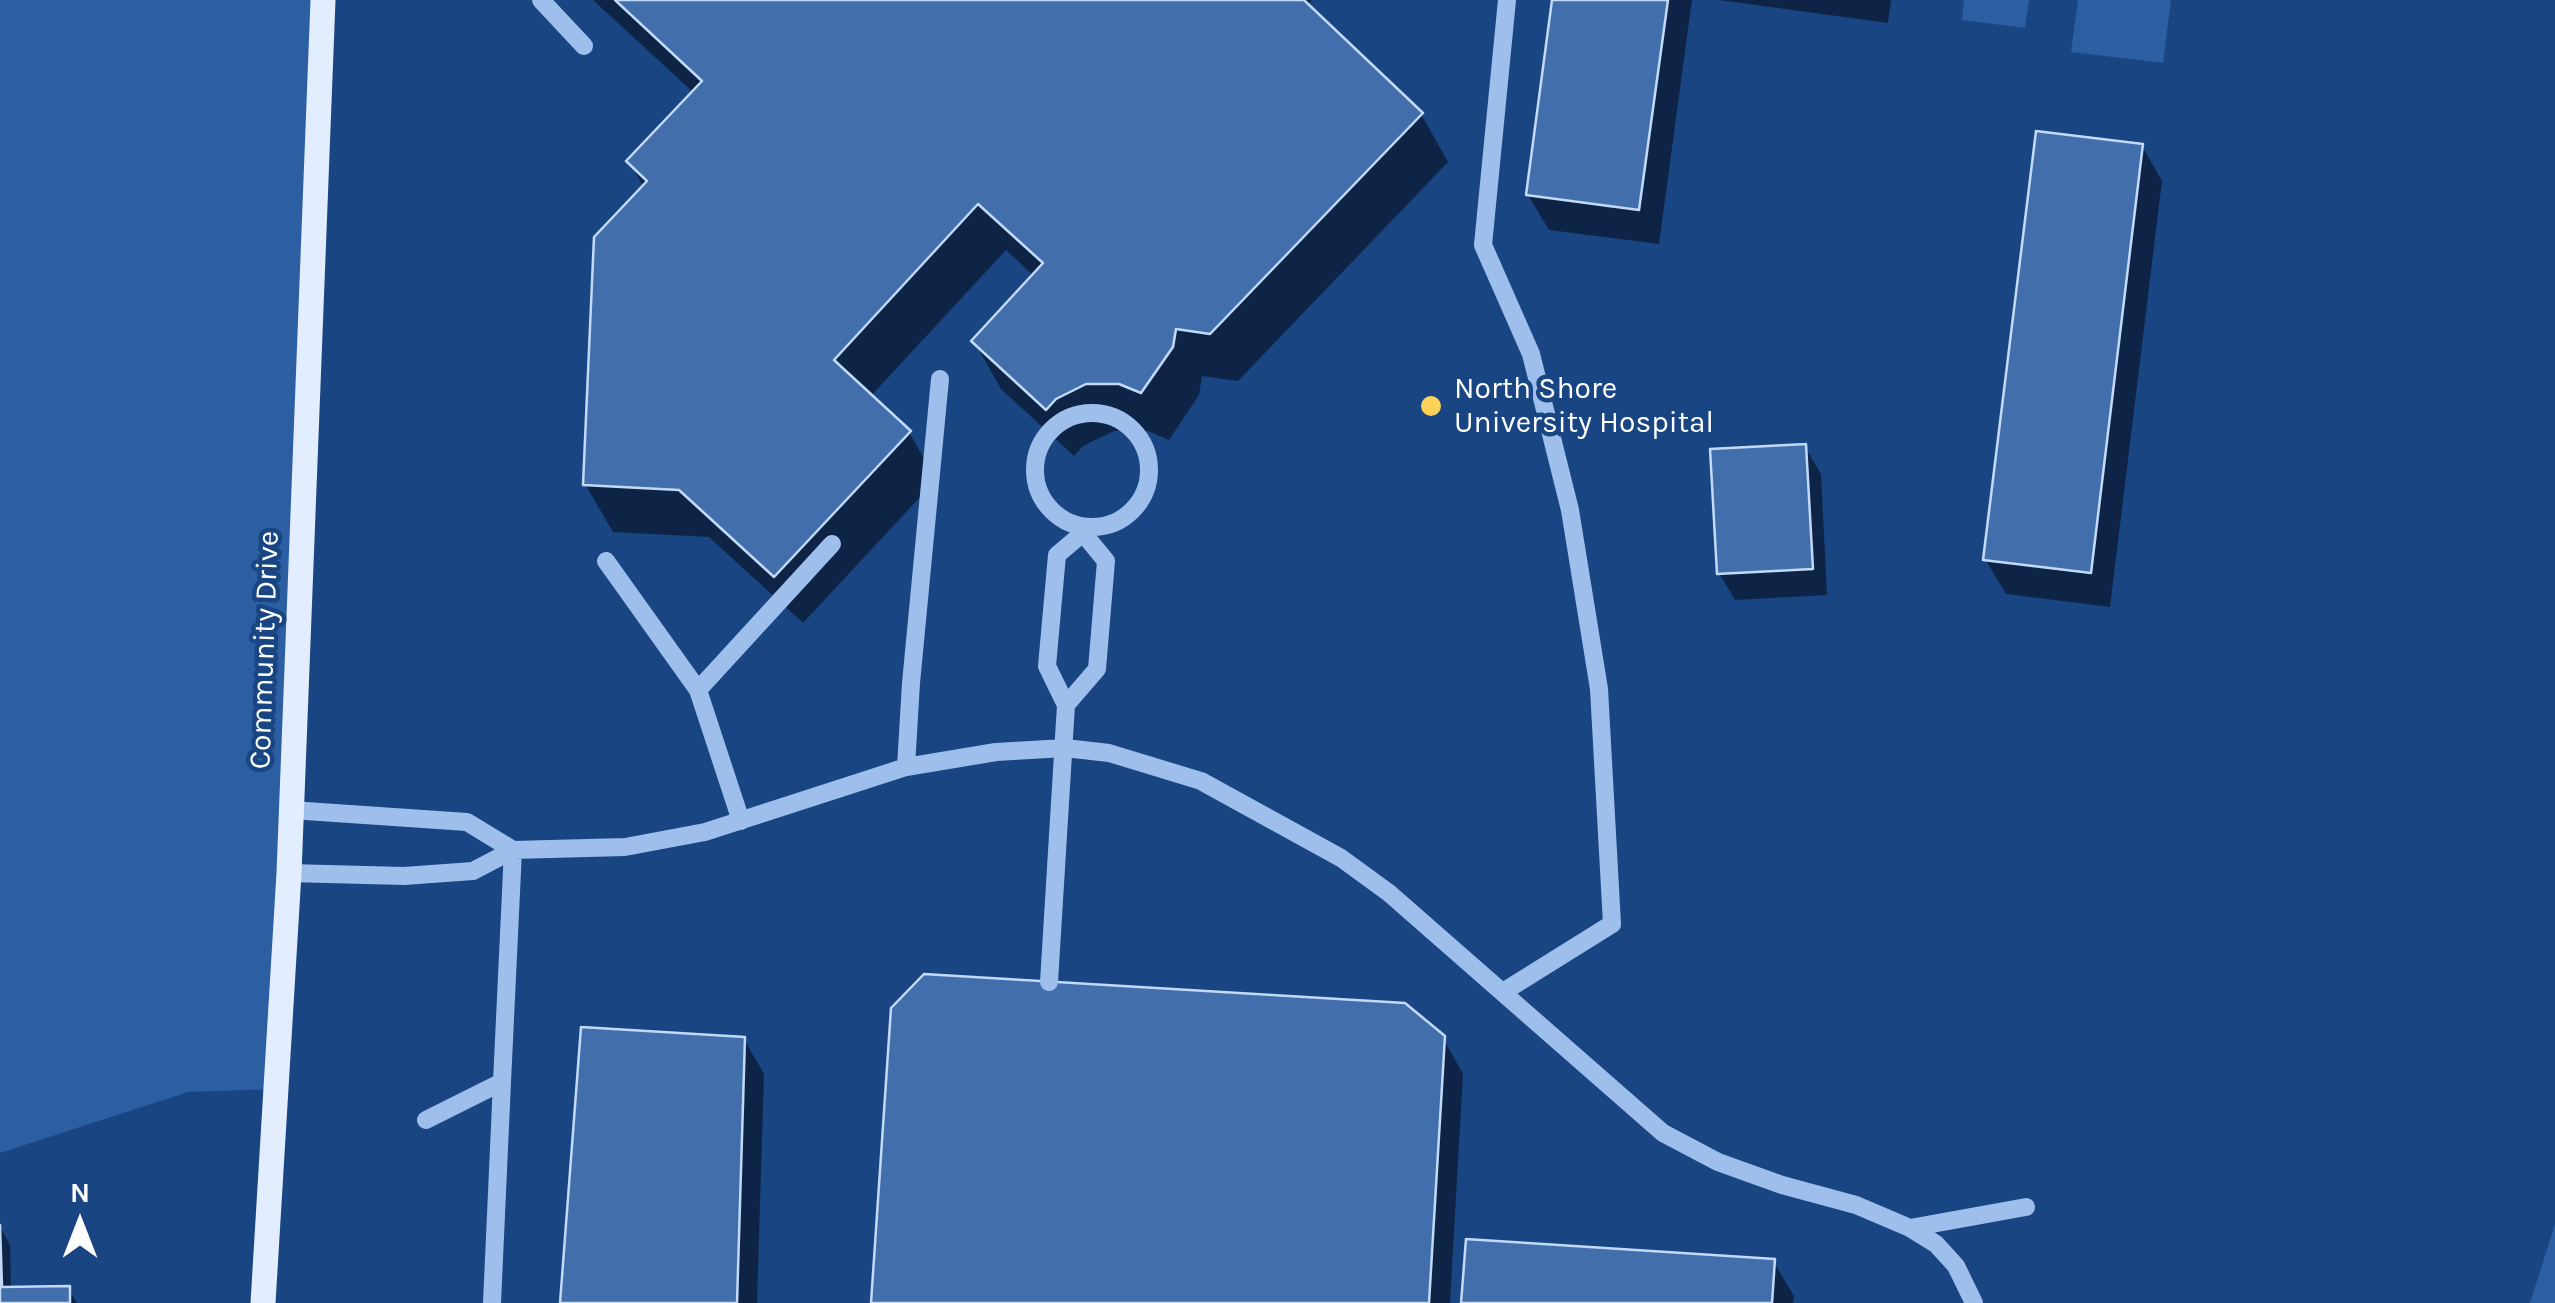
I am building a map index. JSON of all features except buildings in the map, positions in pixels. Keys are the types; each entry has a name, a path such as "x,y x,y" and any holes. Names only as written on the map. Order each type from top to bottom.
{"main road":[{"name":"Community Drive","path":"262,1303 289,873 323,0"}],"lane":[{"path":"541,0 584,46"},
{"path":"1503,992 1612,924 1600,689 1570,510 1531,354 1483,245 1507,0"},
{"path":"906,766 910,683 940,379"},
{"path":"1050,982 1066,705 1048,666 1057,555 1083,530 1119,521 1133,510 1144,496 1149,478 1149,460 1132,429 1099,413 1079,414 1061,422 1046,436 1035,472 1039,492 1050,508 1083,530 1106,560 1098,669 1066,705"},
{"path":"698,690 832,544"},
{"path":"606,560 698,690 741,820"},
{"path":"289,873 404,876 473,871 513,850 625,846 705,832 906,766 996,752 1065,748 1109,753 1201,781 1341,858 1389,893 1663,1133 1718,1162 1856,1205 1910,1228 1936,1244 1956,1266 1974,1303"},
{"path":"291,810 468,822 513,850"},
{"path":"492,1303 513,850"},
{"path":"426,1120 502,1082"},
{"path":"1910,1228 2026,1206"}],"shaded area":[{"path":"0,0 323,0 276,1089 188,1092 0,1153"},
{"path":"1964,0 2029,0 2025,28 1962,20"},
{"path":"2078,0 2171,0 2163,63 2071,52"},
{"path":"2555,1224 2555,1303 2530,1303"}],"place":[{"name":"North Shore University Hospital","path":"1431,406"}]}
